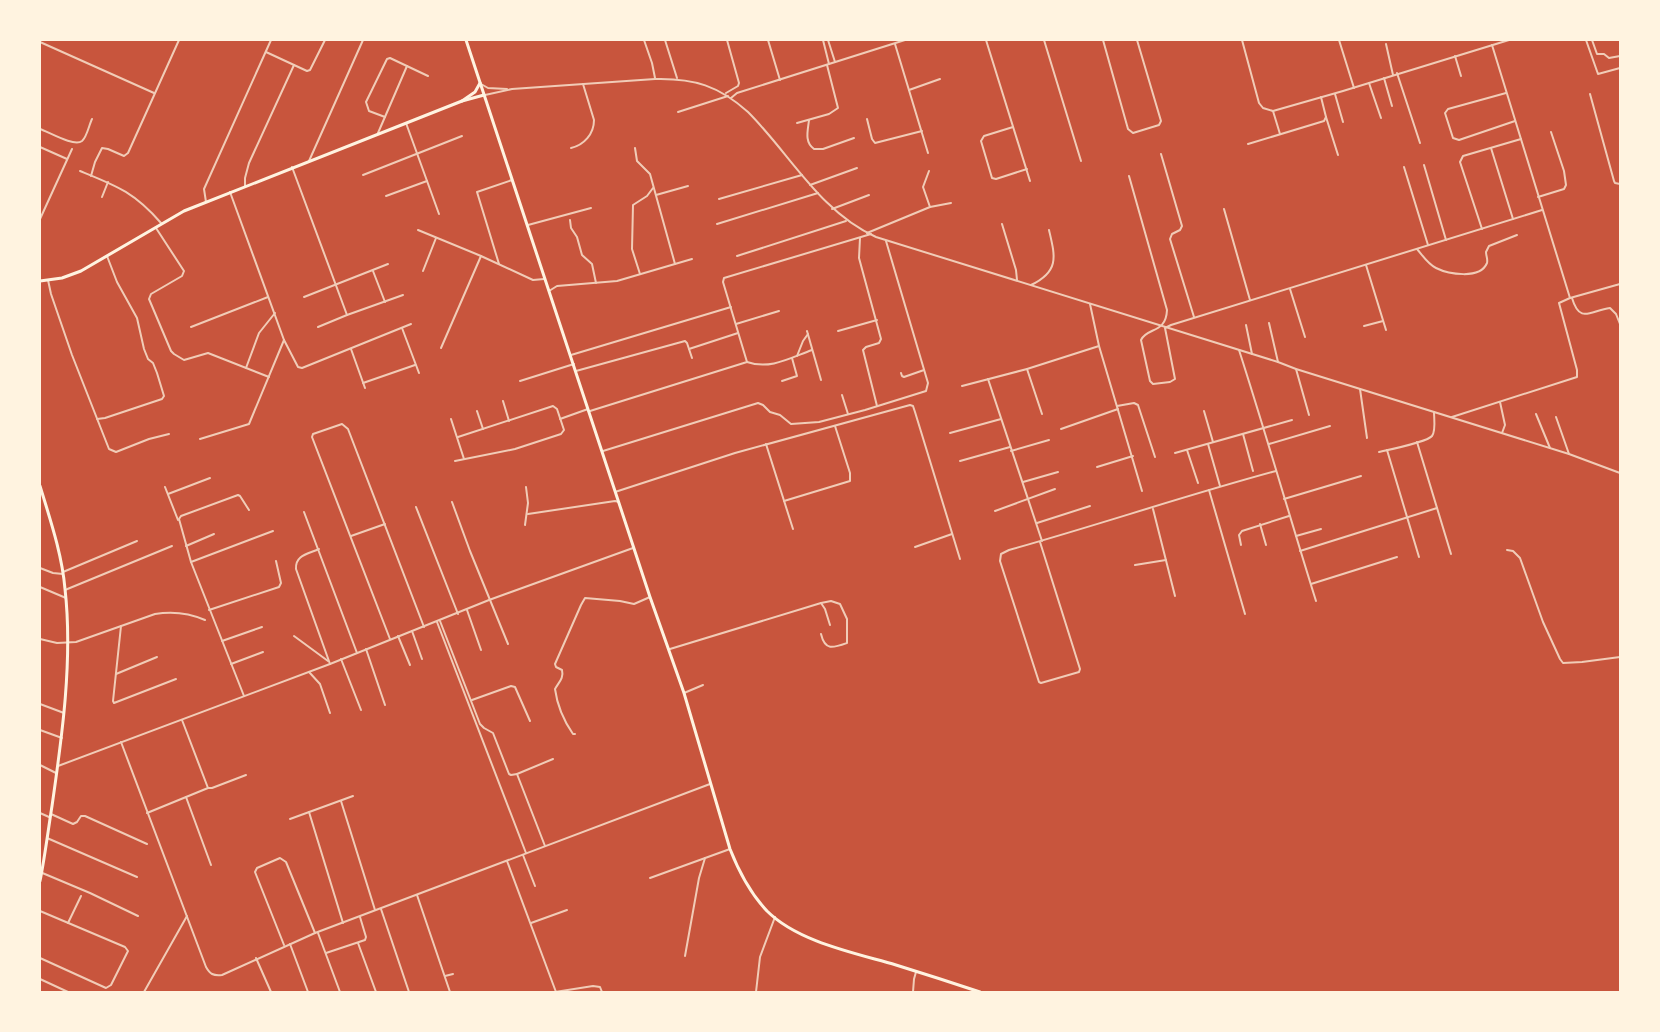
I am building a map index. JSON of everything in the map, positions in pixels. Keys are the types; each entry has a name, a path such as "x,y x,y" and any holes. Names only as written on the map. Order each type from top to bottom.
{"main road":[{"path":"466,40 650,597 670,649 730,849 744,881 756,899 774,917 788,927 811,938 980,992"},
{"path":"40,281 72,275 184,211 462,101 475,92 480,83"},
{"path":"462,101 484,95"},
{"path":"40,486 52,525 63,573 66,598 67,643 62,738 40,881"}],"street":[{"path":"91,176 102,148 124,156 128,153 178,40"},
{"path":"206,202 204,189 271,40"},
{"path":"266,52 310,70 325,40"},
{"path":"309,160 364,40"},
{"path":"644,40 656,79"},
{"path":"665,40 677,78"},
{"path":"724,94 738,86 739,83 727,40"},
{"path":"768,40 780,80"},
{"path":"797,123 829,114 838,108 823,40"},
{"path":"828,40 835,62"},
{"path":"732,98 737,93 905,40"},
{"path":"986,40 1030,181"},
{"path":"1044,40 1081,161"},
{"path":"1103,40 1128,129 1133,133 1159,125 1161,121 1137,40"},
{"path":"1242,40 1259,103 1263,108 1272,111 1321,98 1509,40"},
{"path":"1340,40 1354,88"},
{"path":"1586,40 1598,74 1620,68"},
{"path":"1592,40 1597,54 1604,54 1609,58 1620,56"},
{"path":"40,42 155,93"},
{"path":"895,44 928,153"},
{"path":"1386,44 1394,75"},
{"path":"1492,46 1542,210 1575,308 1579,313 1586,314 1610,308 1616,314 1620,324"},
{"path":"1455,56 1461,76"},
{"path":"385,117 369,111 366,102 387,59 390,58 428,76"},
{"path":"245,188 249,163 294,65"},
{"path":"378,133 407,66"},
{"path":"1397,73 1420,143"},
{"path":"480,83 488,88 512,89 677,78 704,84 732,98 760,124 832,209 846,221 867,233 886,241 1017,280 1569,454 1620,474"},
{"path":"1384,78 1392,106"},
{"path":"909,90 940,79"},
{"path":"1369,83 1381,118"},
{"path":"570,148 586,141 594,125 582,84"},
{"path":"484,95 512,89"},
{"path":"1506,93 1448,109 1445,113 1453,138 1458,140 1515,122"},
{"path":"1334,94 1343,122"},
{"path":"1590,94 1614,181 1620,184"},
{"path":"678,112 728,96"},
{"path":"1321,98 1338,154"},
{"path":"1272,111 1280,134"},
{"path":"1248,144 1324,121 1326,117"},
{"path":"40,129 73,143 79,143 83,140 92,119"},
{"path":"868,119 872,139 875,142 922,131"},
{"path":"810,120 807,140 808,144 814,149 823,149 854,138"},
{"path":"406,123 439,214"},
{"path":"1014,127 984,136 981,141 992,178 996,179 1027,169"},
{"path":"1538,196 1564,189 1566,185 1564,171 1551,132"},
{"path":"363,175 462,136"},
{"path":"1482,229 1460,162 1464,156 1521,139"},
{"path":"40,148 67,159"},
{"path":"635,148 637,161 648,171 654,187 675,264"},
{"path":"1491,148 1513,219"},
{"path":"40,219 72,149"},
{"path":"1161,154 1182,226 1180,230 1172,234 1170,239 1194,317"},
{"path":"1424,165 1446,240"},
{"path":"1404,167 1428,245"},
{"path":"292,168 347,315"},
{"path":"810,185 857,168"},
{"path":"80,171 126,191 141,202 161,223"},
{"path":"929,171 923,187 930,207"},
{"path":"719,199 802,175"},
{"path":"1129,176 1167,310 1167,316 1161,326 1142,336 1141,340 1150,381 1153,384 1170,382 1175,379 1165,328"},
{"path":"499,264 477,192 512,180"},
{"path":"386,196 427,181"},
{"path":"102,197 108,182"},
{"path":"656,195 688,186"},
{"path":"640,274 633,254 633,205 647,196 654,187"},
{"path":"230,192 284,340 296,365 302,368 411,324"},
{"path":"717,224 818,193"},
{"path":"832,209 869,196"},
{"path":"867,233 930,207 951,203"},
{"path":"527,225 591,208"},
{"path":"1224,209 1250,300"},
{"path":"1165,328 1194,317 1542,210"},
{"path":"570,220 571,228 578,240 582,255 592,264 596,283"},
{"path":"737,256 846,221"},
{"path":"1002,224 1016,270 1017,280"},
{"path":"155,226 184,270 182,276 151,294 149,299 170,351 182,360 208,353 269,377"},
{"path":"418,230 533,280 544,279"},
{"path":"1031,285 1048,274 1054,263 1054,250 1049,230"},
{"path":"746,362 723,282 724,278 870,234"},
{"path":"1417,249 1430,263 1439,269 1457,274 1469,274 1480,271 1486,265 1486,252 1489,246 1517,235"},
{"path":"423,271 436,238"},
{"path":"860,238 859,258 877,320 881,342 864,348 863,354 877,406"},
{"path":"603,451 758,403 770,412 780,415 793,425 819,422 926,391 928,385 924,370 886,241"},
{"path":"97,419 112,416 164,396 153,363 148,359 144,349 138,318 117,282 107,256"},
{"path":"440,348 481,256"},
{"path":"549,291 557,286 617,281 692,260"},
{"path":"304,296 388,264"},
{"path":"1366,265 1386,330"},
{"path":"373,271 385,302"},
{"path":"48,280 59,316 109,449 114,452 148,439 168,434"},
{"path":"1451,417 1577,377 1578,370 1558,304 1560,301 1571,297 1620,284"},
{"path":"1290,289 1305,337"},
{"path":"318,327 403,295"},
{"path":"191,327 268,297"},
{"path":"1090,304 1099,346 1142,491"},
{"path":"571,355 731,307"},
{"path":"736,324 779,311"},
{"path":"246,368 260,332 275,314"},
{"path":"838,331 877,320"},
{"path":"1364,326 1383,321"},
{"path":"1269,323 1278,362"},
{"path":"1246,325 1252,354"},
{"path":"402,328 420,373"},
{"path":"689,349 738,333"},
{"path":"798,356 808,333 821,380"},
{"path":"200,439 249,424 284,340"},
{"path":"576,371 682,341 686,341 692,358"},
{"path":"962,386 1027,369 1099,346"},
{"path":"351,349 366,388"},
{"path":"560,418 746,362 763,366 812,350"},
{"path":"1239,350 1270,444 1284,499 1316,601"},
{"path":"782,381 797,376 792,358"},
{"path":"363,383 415,364"},
{"path":"520,381 574,364"},
{"path":"1027,369 1042,414"},
{"path":"1296,369 1309,415"},
{"path":"901,373 904,377 924,370"},
{"path":"988,379 1037,523 1041,541 1080,669 1079,672 1041,683 1038,682 1000,558 1004,552 1041,541 1153,508 1220,486 1276,471"},
{"path":"1360,388 1367,438"},
{"path":"842,395 848,414"},
{"path":"503,401 509,421"},
{"path":"1500,402 1505,425 1502,434"},
{"path":"1117,406 1134,403 1138,405 1155,457"},
{"path":"615,492 766,444 906,405 912,406 960,558"},
{"path":"455,461 515,449 561,434 564,430 556,407 553,406 458,437"},
{"path":"1061,429 1118,410"},
{"path":"477,411 483,429"},
{"path":"1204,411 1213,442"},
{"path":"1379,452 1417,442 1432,435 1434,412"},
{"path":"1536,414 1550,448"},
{"path":"1556,417 1569,454"},
{"path":"452,419 464,459"},
{"path":"950,433 1001,419"},
{"path":"1175,453 1292,420"},
{"path":"390,639 312,437 314,434 342,424 348,430 424,626"},
{"path":"784,500 850,481 851,476 834,425"},
{"path":"1270,444 1330,426"},
{"path":"1243,434 1253,471"},
{"path":"1011,451 1049,440"},
{"path":"1417,442 1450,554"},
{"path":"766,444 793,529"},
{"path":"1208,444 1220,486"},
{"path":"960,461 1010,447"},
{"path":"1187,450 1198,483"},
{"path":"1387,450 1419,557"},
{"path":"1097,467 1133,456"},
{"path":"1023,482 1058,472"},
{"path":"1284,499 1361,476"},
{"path":"168,494 210,478"},
{"path":"165,487 191,562 244,696"},
{"path":"525,525 528,514 528,493 526,487"},
{"path":"995,511 1055,489"},
{"path":"1209,490 1244,614"},
{"path":"179,523 178,519 181,516 238,495 249,510"},
{"path":"528,514 614,501 619,502"},
{"path":"452,502 489,600 508,644"},
{"path":"1037,523 1090,506"},
{"path":"416,507 458,614"},
{"path":"1153,508 1175,596"},
{"path":"1300,551 1437,508"},
{"path":"304,512 357,652"},
{"path":"1241,545 1240,532 1289,516"},
{"path":"351,536 385,524"},
{"path":"1260,524 1266,545"},
{"path":"1296,536 1321,529"},
{"path":"191,562 273,531"},
{"path":"186,546 214,534"},
{"path":"915,547 952,534"},
{"path":"40,568 54,574 63,573 137,541"},
{"path":"65,590 172,546"},
{"path":"58,766 309,672 329,662 440,621 489,600 634,548"},
{"path":"319,549 300,557 296,565 329,662"},
{"path":"1507,550 1520,558 1543,622 1563,662 1582,662 1620,657"},
{"path":"1310,584 1397,557"},
{"path":"1135,564 1166,560"},
{"path":"210,610 279,587 281,583 276,561"},
{"path":"40,587 66,598"},
{"path":"575,734 569,729 557,701 555,689 562,679 563,673 562,670 556,668 556,664 585,598 634,604 650,597"},
{"path":"670,649 833,601 841,606 848,625 847,643 834,647 828,646 821,634"},
{"path":"821,603 830,624"},
{"path":"467,610 481,650"},
{"path":"40,639 67,643 83,640 165,612 186,613 205,620"},
{"path":"440,621 480,724 493,733 509,774 517,774 553,759"},
{"path":"437,622 536,886"},
{"path":"121,626 113,701 116,704 176,679"},
{"path":"222,641 262,627"},
{"path":"412,631 422,659"},
{"path":"294,636 329,662"},
{"path":"398,636 410,665"},
{"path":"366,649 386,705"},
{"path":"231,664 263,652"},
{"path":"116,674 157,657"},
{"path":"341,659 361,710"},
{"path":"309,672 320,684 330,713"},
{"path":"684,693 703,685"},
{"path":"472,700 512,686 515,687 530,721"},
{"path":"40,704 64,713"},
{"path":"182,720 208,788"},
{"path":"40,730 62,738"},
{"path":"121,742 206,967 212,975 222,974 316,933 710,784"},
{"path":"40,765 57,773"},
{"path":"517,774 545,846"},
{"path":"147,813 246,775"},
{"path":"290,820 353,796"},
{"path":"186,797 211,865"},
{"path":"341,800 375,911"},
{"path":"40,812 73,824 81,816 85,816 147,844"},
{"path":"309,812 343,923"},
{"path":"47,838 137,877"},
{"path":"650,878 730,849"},
{"path":"285,946 256,872 257,868 280,858 286,862 326,953 340,992"},
{"path":"685,956 704,858"},
{"path":"507,861 556,992 593,986 600,987 602,992"},
{"path":"41,873 90,893 138,916"},
{"path":"417,895 450,992"},
{"path":"68,922 81,896"},
{"path":"381,909 409,992"},
{"path":"531,923 567,910"},
{"path":"40,911 125,947 128,951 111,985 106,988 40,958"},
{"path":"144,992 187,916"},
{"path":"326,953 366,938 360,917"},
{"path":"756,992 760,957 774,917"},
{"path":"357,942 376,992"},
{"path":"290,944 308,992"},
{"path":"256,958 271,992"},
{"path":"914,992 916,971"},
{"path":"445,976 453,974"},
{"path":"40,979 68,992"}]}
